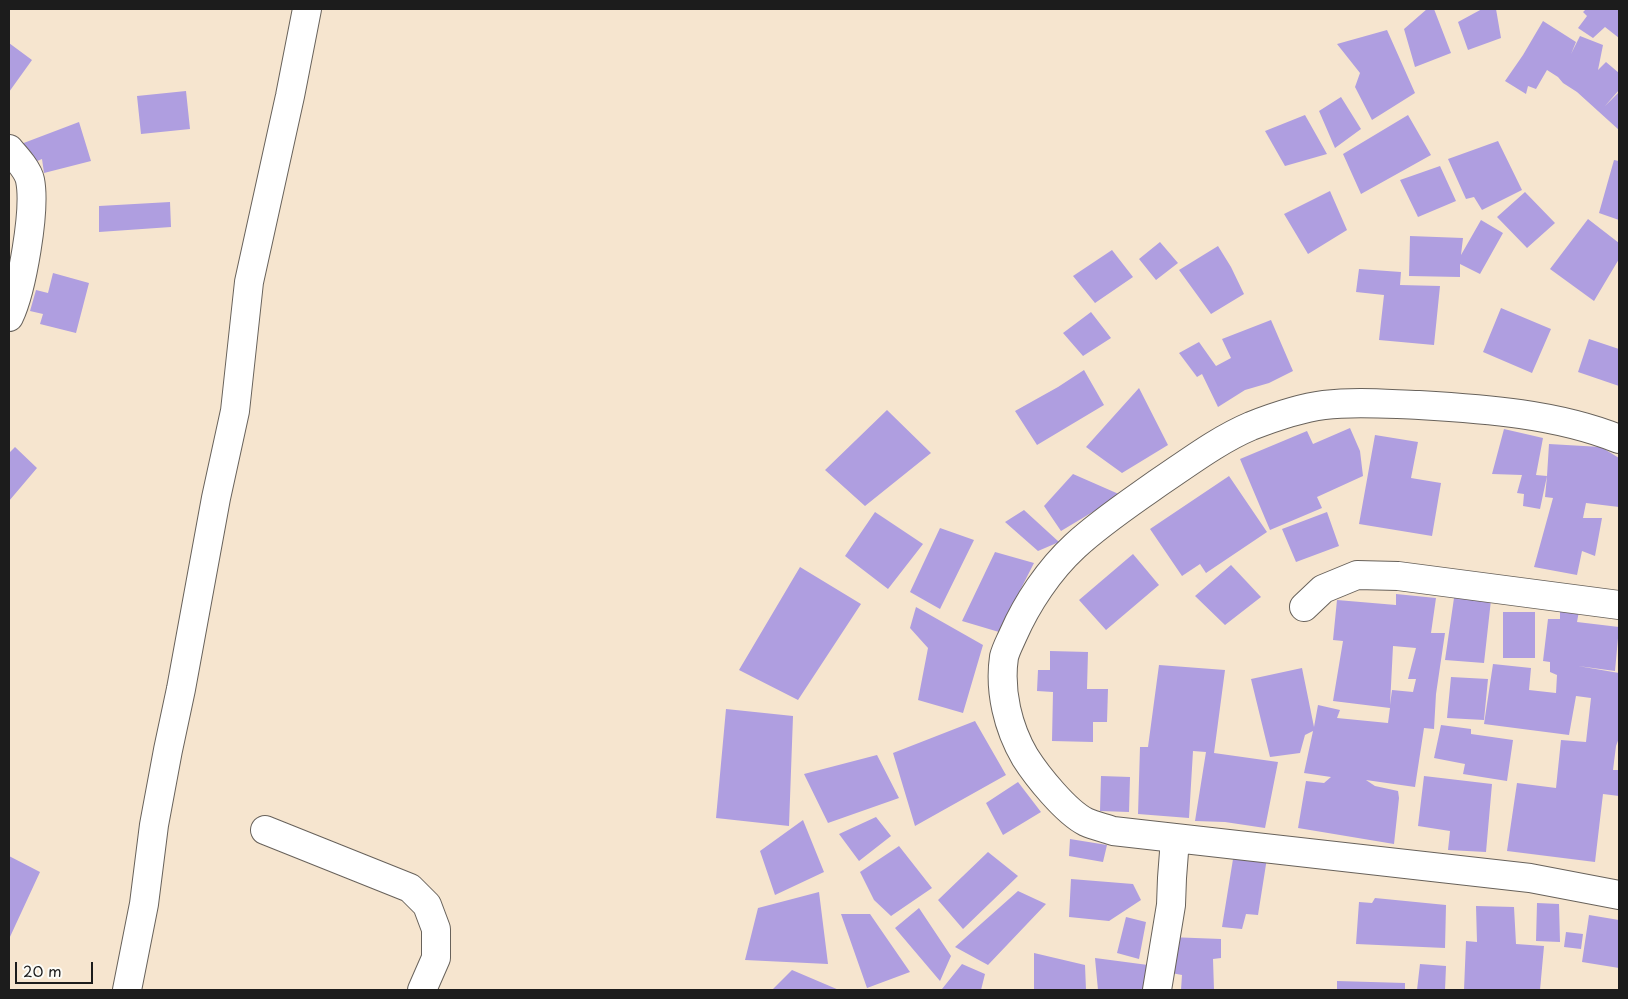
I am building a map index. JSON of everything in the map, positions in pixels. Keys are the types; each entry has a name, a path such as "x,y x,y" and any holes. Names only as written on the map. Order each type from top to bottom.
{"street":[{"path":"127,990 144,904 154,825 216,498 235,411 249,282 307,9"},
{"path":"9,149 30,178 32,198 23,262 14,305 9,317"},
{"path":"1619,439 1596,430 1529,416 1472,408 1360,402 1322,405 1251,426 1214,446 1112,515 1073,548 1034,593 1004,655 1003,691 1015,740 1031,766 1067,808 1086,822 1114,831 1530,878 1619,895"},
{"path":"1304,607 1323,588 1357,575 1398,576 1619,605"},
{"path":"265,830 410,888 427,905 436,929 436,958 422,990"},
{"path":"1157,990 1171,905 1176,838"}],"building":[{"path":"1427,9 1434,9 1451,53 1415,67 1404,29"},
{"path":"1482,9 1496,9 1501,38 1468,50 1458,22"},
{"path":"1586,9 1619,9 1619,38 1605,27 1593,38 1578,28 1587,16 1583,12"},
{"path":"1543,21 1576,42 1571,54 1580,36 1603,45 1598,70 1606,62 1619,73 1619,90 1605,106 1619,92 1619,130 1577,92 1547,70 1536,89 1528,86 1526,94 1505,81"},
{"path":"1387,30 1415,93 1372,120 1355,87 1360,73 1337,44"},
{"path":"9,43 32,60 9,92"},
{"path":"186,91 190,129 141,134 137,96"},
{"path":"1341,97 1361,129 1335,148 1319,111"},
{"path":"1305,115 1327,154 1285,166 1265,131"},
{"path":"1408,115 1431,155 1361,194 1343,154"},
{"path":"79,122 91,161 44,173 42,159 30,164 21,144"},
{"path":"1498,141 1522,190 1482,210 1474,197 1466,199 1448,159"},
{"path":"1614,160 1619,161 1619,220 1599,213"},
{"path":"1440,166 1456,201 1418,217 1400,180"},
{"path":"1330,191 1347,230 1308,254 1284,214"},
{"path":"1525,192 1555,223 1527,248 1497,217"},
{"path":"170,202 171,227 99,232 99,206"},
{"path":"1588,219 1619,243 1619,259 1594,301 1550,269"},
{"path":"1481,220 1503,233 1480,274 1460,264 1460,277 1409,276 1410,236 1463,238 1461,255"},
{"path":"1160,242 1178,263 1156,280 1139,259"},
{"path":"1218,246 1244,294 1211,314 1179,270"},
{"path":"1112,250 1133,277 1095,303 1073,276"},
{"path":"1359,269 1401,272 1400,285 1440,286 1434,345 1379,340 1384,295 1356,292"},
{"path":"53,273 89,283 76,333 40,324 43,314 30,311 36,290 48,293"},
{"path":"1501,308 1551,329 1532,373 1483,352"},
{"path":"1091,312 1111,338 1083,356 1063,333"},
{"path":"1271,320 1293,371 1269,383 1245,390 1218,407 1202,374 1197,377 1179,353 1199,342 1216,366 1231,358 1222,339"},
{"path":"1589,339 1619,349 1619,386 1578,372"},
{"path":"1084,370 1104,405 1037,445 1015,411"},
{"path":"1139,388 1168,445 1122,473 1086,447"},
{"path":"887,410 931,453 865,506 825,470"},
{"path":"1350,428 1360,451 1363,476 1317,497 1322,508 1270,530 1240,459 1307,431 1313,444"},
{"path":"1504,429 1543,438 1536,475 1547,476 1540,509 1523,506 1524,494 1517,493 1522,475 1492,474"},
{"path":"1375,435 1418,442 1411,478 1441,483 1432,536 1359,524"},
{"path":"1549,444 1601,447 1619,458 1619,507 1586,503 1583,518 1602,518 1595,556 1582,551 1577,575 1534,567 1553,498 1545,497"},
{"path":"15,447 37,468 9,501 9,453"},
{"path":"1073,474 1121,495 1061,531 1044,506"},
{"path":"1229,476 1267,532 1206,573 1200,564 1182,576 1150,529"},
{"path":"1024,510 1059,542 1038,551 1005,522"},
{"path":"875,512 923,544 888,589 845,556"},
{"path":"1327,512 1339,546 1296,562 1282,529"},
{"path":"940,528 974,540 940,609 910,592"},
{"path":"995,552 1034,563 999,632 962,621"},
{"path":"1133,554 1159,585 1106,630 1079,600"},
{"path":"1231,565 1261,597 1225,625 1195,596"},
{"path":"800,567 861,604 798,700 739,670"},
{"path":"1396,594 1436,598 1431,633 1445,633 1436,694 1434,729 1424,728 1415,787 1366,780 1375,786 1398,791 1399,798 1394,844 1298,828 1306,781 1324,783 1331,777 1304,773 1313,731 1305,735 1300,753 1270,757 1251,679 1302,668 1314,727 1318,705 1340,710 1337,718 1388,723 1390,708 1333,701 1343,641 1333,640 1337,600 1396,605","holes":["1393,646 1416,648 1408,679 1416,679 1413,692 1392,690 1390,705"]},
{"path":"1454,598 1491,600 1484,663 1445,660"},
{"path":"916,607 983,645 963,713 918,700 928,648 910,628"},
{"path":"1560,610 1579,611 1577,622 1619,627 1615,671 1578,666 1619,673 1619,738 1613,770 1619,770 1619,796 1603,794 1595,862 1507,851 1517,783 1556,788 1561,740 1586,742 1591,698 1576,696 1569,735 1484,724 1493,664 1531,668 1529,690 1556,693 1557,675 1550,672 1550,662 1543,661 1548,619 1560,619"},
{"path":"1503,612 1535,612 1535,658 1503,658"},
{"path":"1050,651 1088,652 1087,689 1108,689 1107,722 1093,722 1093,742 1052,741 1053,692 1037,691 1038,670 1050,670"},
{"path":"1159,665 1225,670 1214,753 1278,762 1265,828 1225,822 1195,821 1206,752 1193,751 1189,818 1138,814 1140,747 1148,747"},
{"path":"1451,677 1488,679 1484,720 1447,718"},
{"path":"726,709 793,716 789,826 716,818"},
{"path":"975,721 1006,775 915,826 893,753"},
{"path":"1441,725 1471,729 1471,734 1513,740 1507,781 1463,774 1465,764 1434,758"},
{"path":"877,755 899,798 828,823 804,774"},
{"path":"1101,776 1130,777 1129,812 1100,811"},
{"path":"1424,776 1492,784 1486,852 1448,850 1450,831 1418,826"},
{"path":"1018,782 1041,812 1003,835 986,803"},
{"path":"876,817 891,836 859,861 839,834"},
{"path":"803,820 824,872 775,895 760,851"},
{"path":"1070,839 1107,845 1103,862 1069,856"},
{"path":"899,846 932,888 891,916 874,900 860,872"},
{"path":"988,852 1018,876 963,929 938,900"},
{"path":"1234,853 1267,858 1258,915 1246,914 1242,929 1222,927"},
{"path":"9,856 40,872 9,939"},
{"path":"1071,879 1133,884 1141,900 1109,921 1069,917"},
{"path":"1018,891 1046,904 988,965 955,947"},
{"path":"819,892 828,964 745,960 758,908"},
{"path":"1375,898 1446,905 1445,948 1356,944 1359,902 1372,903"},
{"path":"1537,903 1559,904 1560,942 1536,941"},
{"path":"1476,906 1514,907 1516,944 1544,946 1540,990 1464,990 1466,941 1477,942"},
{"path":"919,908 951,956 940,981 895,928"},
{"path":"841,914 870,914 910,972 867,988"},
{"path":"1589,915 1619,920 1619,968 1582,962"},
{"path":"1126,917 1146,922 1139,959 1117,953"},
{"path":"1566,932 1583,934 1581,949 1564,947"},
{"path":"1169,937 1221,939 1221,958 1213,959 1214,990 1181,990 1182,975 1166,972"},
{"path":"1034,953 1085,965 1086,990 1034,990"},
{"path":"1095,958 1148,965 1144,990 1098,990"},
{"path":"962,964 985,974 981,990 942,989"},
{"path":"1420,964 1446,966 1445,990 1417,990"},
{"path":"792,970 839,990 772,990"},
{"path":"1337,981 1405,983 1405,990 1337,990"}]}
